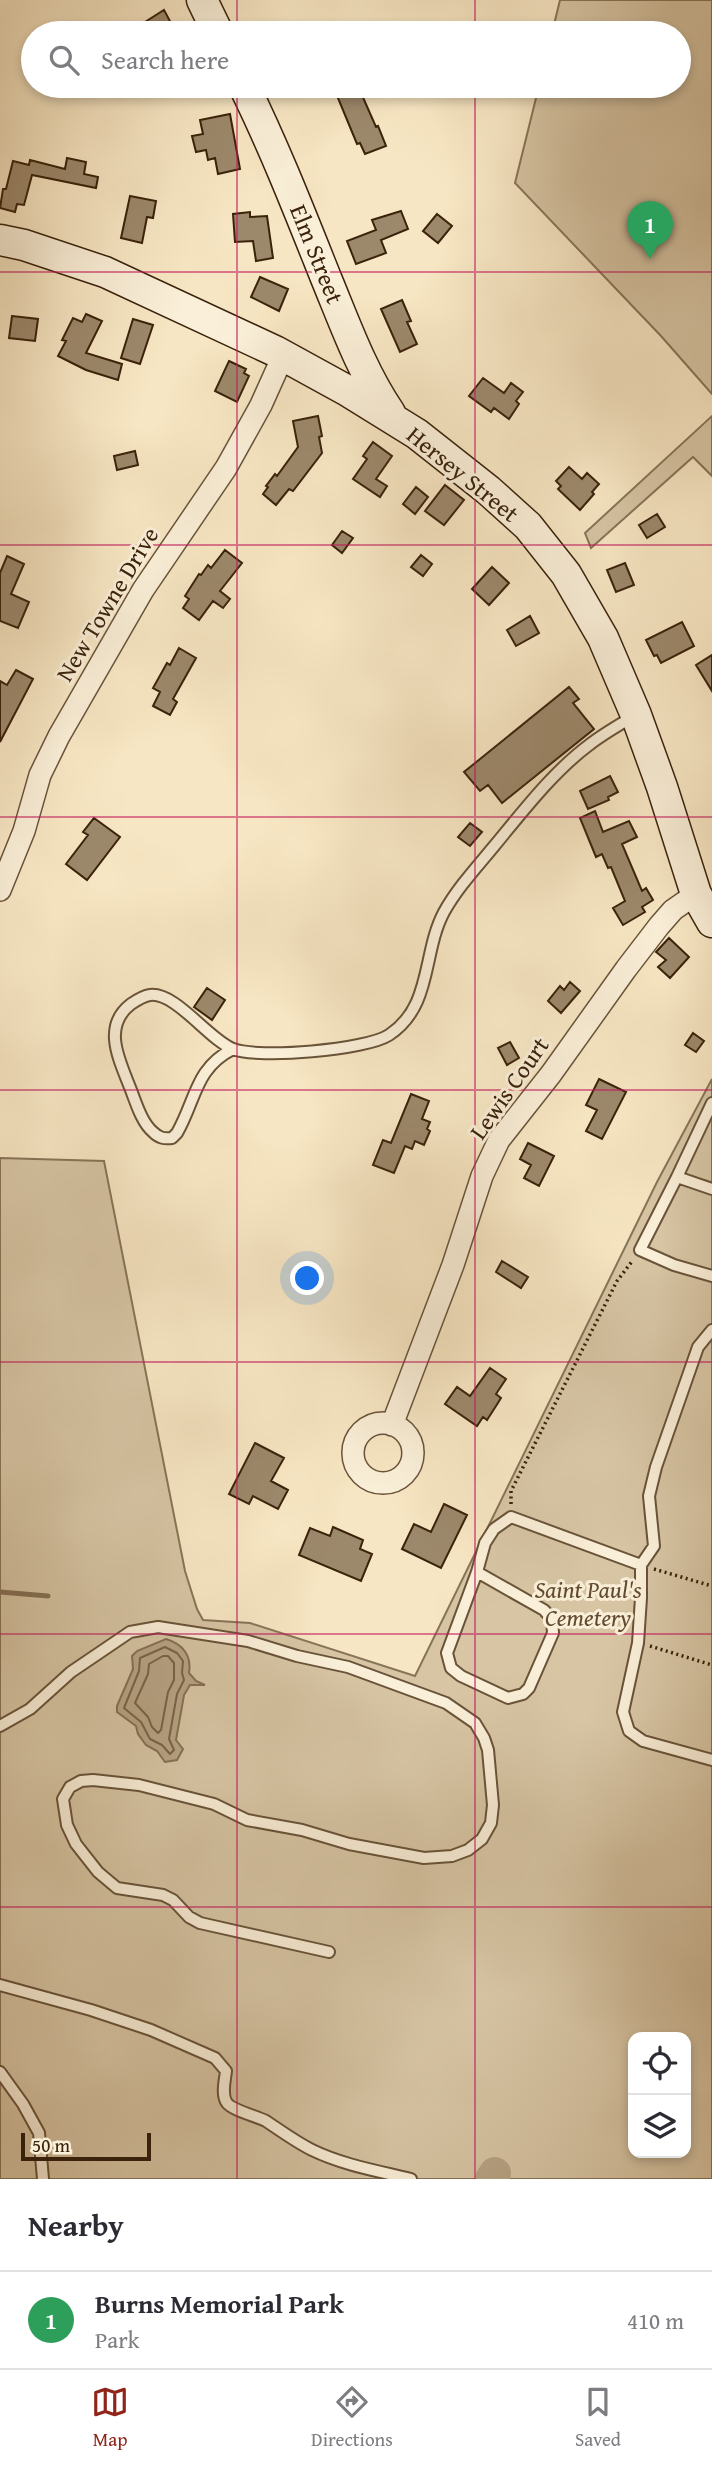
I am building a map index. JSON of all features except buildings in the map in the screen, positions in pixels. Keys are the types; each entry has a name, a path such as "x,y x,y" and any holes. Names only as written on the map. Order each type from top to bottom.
{"street":[{"path":"202,0 212,21"},
{"name":"Elm Street","path":"249,98 298,204 356,350 371,383 394,419"},
{"name":"Hersey Street","path":"0,240 24,245 105,272 283,356 417,434 488,490 528,526 547,547 594,621 636,715 669,806 696,894 712,922"},
{"path":"316,374 330,371 356,350"},
{"name":"New Towne Drive","path":"0,890 20,839 40,775 59,736 143,590 226,468 283,356"},
{"name":"Lewis Court","path":"392,1424 495,1147 651,937 673,910 696,894"}],"lane":[{"path":"233,1049 212,1063 203,1074 177,1133 172,1138 163,1139 151,1131 138,1108 121,1065 113,1031 125,1008 138,999 158,995 175,1004 212,1036 233,1049 283,1053 342,1047 388,1036 416,1006 436,928 465,881 511,825 574,757 636,715"},
{"path":"712,1103 640,1250 674,1265 712,1276"},
{"path":"677,1177 712,1189"},
{"path":"712,1330 698,1347 656,1467 649,1496 654,1546 640,1565 638,1643 622,1712 629,1731 643,1741 712,1760"},
{"path":"477,1572 544,1610 552,1619 553,1633 529,1688 523,1694 509,1698 461,1676 451,1668 447,1653 489,1536 494,1529 511,1517 640,1565"},
{"path":"0,1726 30,1709 71,1672 130,1632 158,1627 247,1641 348,1667 429,1695 466,1716 475,1723 488,1750 493,1805 491,1823 482,1839 468,1850 452,1856 424,1858 349,1844 302,1830 247,1820 214,1804 139,1785 81,1780 70,1787 63,1799 66,1825 76,1844 98,1872 117,1888 163,1895 200,1923 329,1952"},
{"path":"0,1985 151,2029 198,2049 215,2058 226,2071 224,2096 227,2104 234,2109 245,2111 265,2121 311,2150 326,2156 362,2168 411,2179"},
{"path":"0,2073 23,2104 39,2133 43,2179"}],"path":[{"path":"511,1517 511,1491 617,1282 640,1250"},
{"path":"640,1565 712,1586"},
{"path":"638,1643 712,1665"}],"green space":[{"path":"560,0 712,0 712,394 661,336 515,183 536,98 691,98 691,21 555,21"},
{"path":"712,416 712,476 693,457 591,548 585,533"},
{"name":"Saint Paul's Cemetery","path":"712,1079 712,2179 0,2179 0,1158 104,1161 185,1571 203,1620 250,1623 415,1676 657,1182"}],"water":[{"path":"166,1639 185,1652 189,1661 189,1673 196,1681 205,1685 190,1685 184,1695 176,1740 183,1749 177,1760 165,1762 157,1751 146,1745 136,1726 117,1712 117,1706 133,1669 132,1656 137,1651"}],"waterway":[{"path":"0,1592 48,1596"},
{"path":"491,2179 495,2173"}],"place":[{"name":"Burns Memorial Park","path":"650,259"}]}
